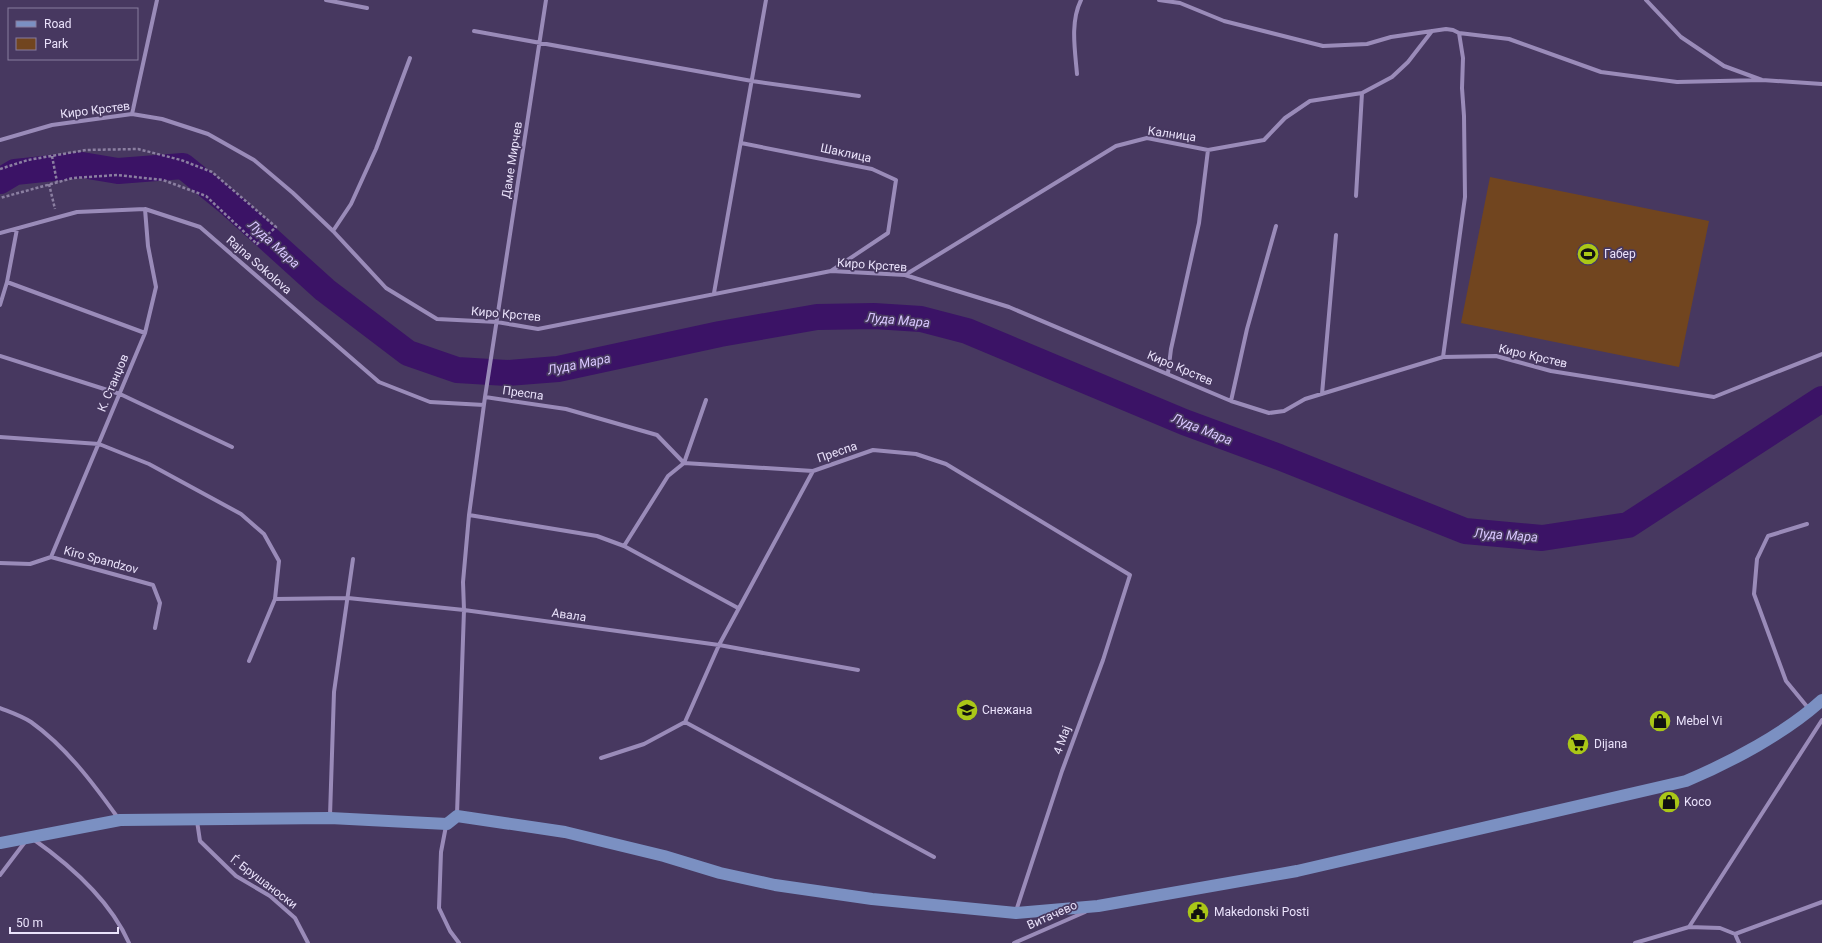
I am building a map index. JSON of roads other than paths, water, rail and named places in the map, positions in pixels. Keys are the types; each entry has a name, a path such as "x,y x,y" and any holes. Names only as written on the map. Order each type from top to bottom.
{"main road":[{"path":"0,843 29,836 120,820 197,818 330,818 447,824 457,816 565,832 664,856 720,874 775,885 872,899 1016,913 1098,906 1297,871 1686,781 1721,766 1810,711 1822,700"}],"street":[{"path":"132,114 157,0"},
{"path":"326,0 366,8"},
{"name":"Даме Мирчев","path":"457,816 464,610 463,582 469,515 496,322 546,0"},
{"path":"714,294 766,0"},
{"path":"1077,74 1075,26 1076,11 1081,0"},
{"path":"1159,0 1180,2 1224,21 1323,46 1367,44 1390,37 1446,29 1459,33 1509,39 1601,72 1677,82 1762,80 1822,84"},
{"path":"1646,0 1682,37 1724,66 1762,80"},
{"path":"474,31 752,81 859,96"},
{"name":"Калница","path":"905,275 1116,146 1147,138 1208,150 1264,140 1285,118 1310,101 1362,93 1392,78 1408,62 1433,31"},
{"path":"1443,358 1465,197 1464,116 1462,88 1463,58 1459,33"},
{"path":"333,231 351,204 376,149 410,58"},
{"path":"1356,196 1362,93"},
{"name":"Киро Крстев","path":"0,140 52,125 132,114 162,119 208,134 254,160 293,193 333,231 386,288 437,319 496,322 538,329 831,271 905,275 1009,307 1168,373 1231,401 1269,413 1284,411 1305,399 1443,358 1496,356 1551,371 1714,397 1822,354"},
{"name":"Шаклица","path":"741,143 872,169 896,180 888,233 831,271"},
{"path":"1168,373 1171,349 1198,222 1208,150"},
{"name":"Rajna Sokolova","path":"0,233 77,212 146,209 200,227 379,382 430,402 484,405"},
{"name":"К. Станџов","path":"51,557 145,333 156,287 148,246 146,209"},
{"path":"1231,401 1247,329 1276,226"},
{"path":"0,305 8,282 17,229"},
{"path":"1322,394 1336,235"},
{"path":"8,282 145,333"},
{"path":"0,356 120,394 232,447"},
{"name":"Преспа","path":"485,397 566,409 657,435 684,463 812,471 873,450 916,454 946,464 1130,575"},
{"path":"624,546 668,476 684,463 706,400"},
{"path":"0,437 98,444 149,464 241,514 264,534 278,561 276,599 249,660"},
{"path":"602,758 644,744 685,722 719,645 812,471"},
{"path":"469,515 597,536 624,546 738,608"},
{"path":"1807,524 1768,536 1757,559 1754,594 1786,681 1810,711"},
{"name":"Kiro Spandzov","path":"0,564 30,564 51,557 153,585 160,603 155,628"},
{"path":"330,818 334,692 353,559"},
{"name":"4 Мај","path":"1016,913 1062,771 1102,660 1130,575"},
{"name":"Авала","path":"276,599 348,598 464,610 719,645 858,670"},
{"path":"0,708 30,722 66,753 98,789 120,820"},
{"path":"1689,927 1822,720"},
{"path":"685,722 934,857"},
{"name":"Ѓ. Брушаноски","path":"197,818 200,841 236,876 270,896 295,918 308,943"},
{"path":"447,824 441,852 439,908 450,930 460,943"},
{"path":"0,875 29,836 57,856 99,898 122,928 129,943"},
{"path":"1735,934 1822,902"},
{"name":"Витачево","path":"1014,943 1098,906"},
{"path":"1635,943 1689,927 1720,928 1735,934 1740,943"}],"waterway":[{"name":"Луда Мара","path":"0,181 15,172 82,165 118,171 183,166 231,205 325,290 408,353 457,370 507,373 558,369 720,334 817,317 874,316 921,319 967,331 1184,422 1279,457 1465,531 1542,538 1628,525 1822,399"}],"place":[{"name":"Габер","path":"1588,254"},
{"name":"Снежана","path":"967,710"},
{"name":"Mebel Vi","path":"1660,721"},
{"name":"Dijana","path":"1578,744"},
{"name":"Koco","path":"1669,802"},
{"name":"Makedonski Posti","path":"1198,912"}]}
